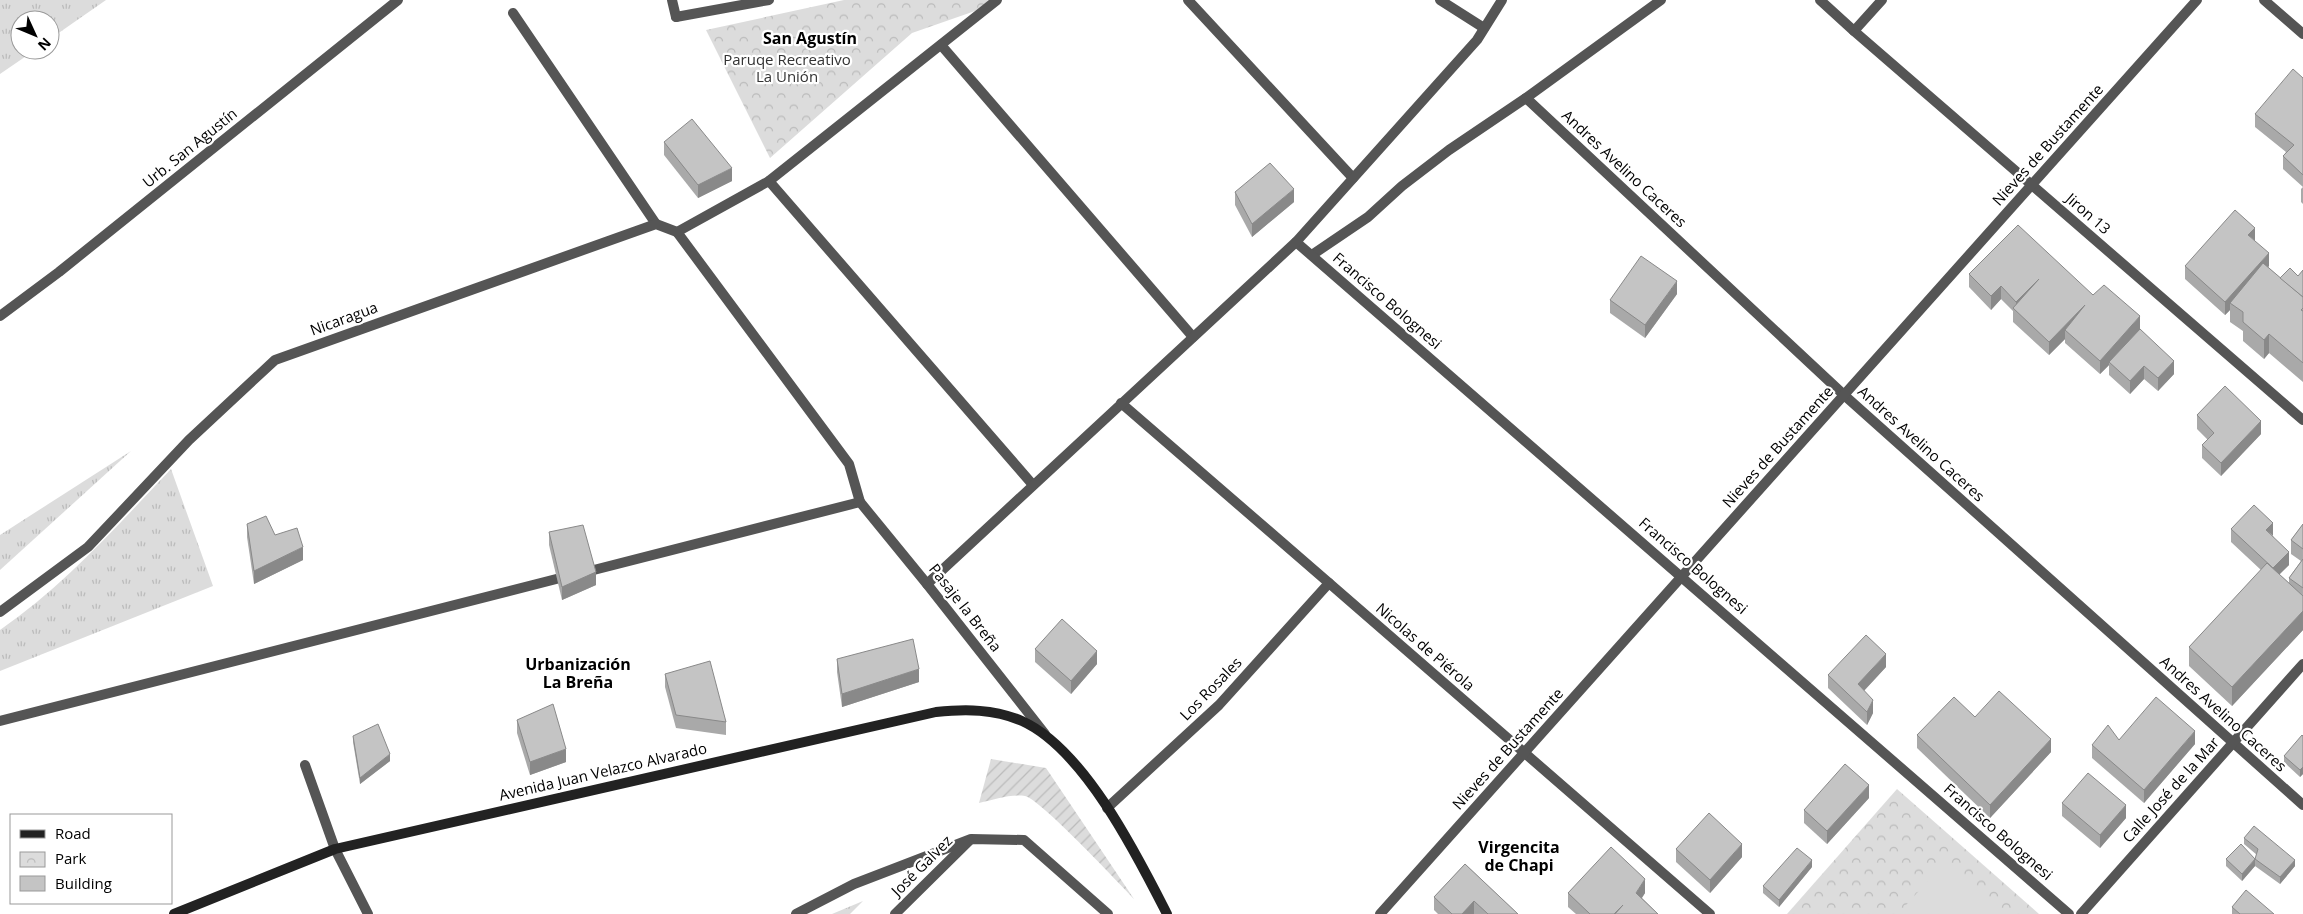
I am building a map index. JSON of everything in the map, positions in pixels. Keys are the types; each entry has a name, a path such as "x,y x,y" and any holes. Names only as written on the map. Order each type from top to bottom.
{"street":[{"name":"Urb. San Agustín","path":"0,316 59,272 398,0"},
{"path":"672,0 676,17 769,0"},
{"path":"677,232 768,182 997,0"},
{"path":"1188,0 1354,178"},
{"path":"1440,0 1484,28"},
{"path":"927,584 1296,242 1477,40 1502,0"},
{"path":"1312,255 1368,217 1402,186 1450,150 1526,98 1661,0"},
{"name":"Jiron 13","path":"1820,0 2303,420"},
{"path":"1854,31 1882,0"},
{"name":"Nieves de Bustamente","path":"1380,914 2197,0"},
{"path":"2264,0 2303,34"},
{"path":"0,721 860,502 849,464 677,232 656,224 513,13"},
{"path":"941,45 1193,337"},
{"name":"Andres Avelino Caceres","path":"1526,98 1844,395 2303,806"},
{"path":"768,182 1033,485"},
{"name":"Nicaragua","path":"0,612 88,547 189,440 275,360 656,224"},
{"name":"Francisco Bolognesi","path":"1296,242 2069,914"},
{"name":"Nicolas de Piérola","path":"1121,403 1710,914"},
{"name":"Pasaje la Breña","path":"860,502 1045,735"},
{"name":"Los Rosales","path":"1107,808 1220,705 1329,583"},
{"name":"Calle José de la Mar","path":"2080,914 2303,664"},
{"name":"Avenida Juan Velazco Alvarado","path":"174,914 335,849 936,712 969,709 997,713 1022,721 1045,735 1065,752 1089,781 1107,808 1167,914"},
{"path":"305,765 335,849 368,914"},
{"path":"796,914 854,884 971,839 1024,840 1108,914"},
{"name":"José Galvez","path":"895,914 971,839"}],"green space":[{"path":"0,0 106,0 60,32 60,10 10,10 10,60 20,60 0,74"},
{"name":"Paruqe Recreativo La Unión","path":"844,0 990,0 975,11 912,33 770,158 706,30"},
{"path":"131,451 0,570 0,535"},
{"path":"171,469 213,586 0,671 0,630 47,594 90,554"},
{"path":"991,759 1046,768 1134,899 1079,842 1046,811 1025,796 1013,796 979,803"},
{"path":"1897,789 2039,914 1787,914"},
{"path":"1943,864 2000,914 1898,914"},
{"path":"863,901 850,914 832,914"}],"building":[{"path":"2293,69 2303,78 2303,175 2283,156 2294,145 2255,114"},
{"path":"692,119 732,168 698,185 664,142"},
{"path":"1270,163 1294,189 1252,224 1235,192"},
{"path":"2235,210 2255,228 2248,235 2269,253 2225,302 2185,266"},
{"path":"2018,225 2093,295 2104,285 2140,316 2100,361 2065,330 2085,305 2049,342 2013,308 2039,279 2016,302 2001,286 1991,296 1969,274"},
{"path":"1641,256 1677,281 1645,325 1610,300"},
{"path":"2263,263 2303,297 2303,308 2301,310 2303,311 2303,363 2269,334 2264,340 2243,322 2243,312 2230,303"},
{"path":"2290,268 2298,276 2303,270 2303,297 2280,278"},
{"path":"2140,329 2174,361 2158,378 2144,366 2130,381 2109,362"},
{"path":"2225,386 2261,421 2221,463 2202,445 2214,433 2197,415"},
{"path":"2254,505 2273,523 2266,530 2289,552 2273,568 2231,529"},
{"path":"266,516 275,535 297,528 303,547 254,571 247,524"},
{"path":"2303,524 2303,549 2291,540"},
{"path":"583,525 596,572 562,587 549,532"},
{"path":"2303,559 2303,588 2289,578"},
{"path":"2267,563 2303,596 2303,611 2232,687 2189,647"},
{"path":"1062,619 1097,651 1071,681 1035,649"},
{"path":"1866,635 1886,654 1858,684 1873,700 1867,712 1828,675"},
{"path":"913,639 919,669 842,694 837,659"},
{"path":"710,661 726,722 676,715 665,674"},
{"path":"1999,691 2051,739 1990,805 1917,735 1954,697 1975,717"},
{"path":"2156,697 2195,731 2144,790 2092,745 2108,725 2119,740"},
{"path":"553,704 566,749 530,762 517,720"},
{"path":"378,724 390,754 360,778 353,736"},
{"path":"2302,735 2303,767 2300,770 2284,756"},
{"path":"1845,764 1869,785 1827,831 1804,810"},
{"path":"2088,773 2126,805 2100,835 2062,803"},
{"path":"1709,813 1742,844 1710,880 1676,849"},
{"path":"2254,826 2295,860 2280,877 2255,859 2258,849 2244,838"},
{"path":"2241,844 2255,859 2242,874 2226,859"},
{"path":"1611,847 1645,879 1636,893 1658,914 1615,914 1623,905 1614,914 1590,914 1568,893"},
{"path":"1797,848 1812,860 1779,900 1763,886"},
{"path":"1465,864 1518,914 1488,914 1474,901 1462,914 1452,914 1434,897"},
{"path":"2246,890 2274,914 2240,914 2232,907"}],"district":[{"name":"San Agustín","path":"810,38"},
{"name":"Urbanización La Breña","path":"578,673"},
{"name":"Virgencita de Chapi","path":"1519,856"}]}
